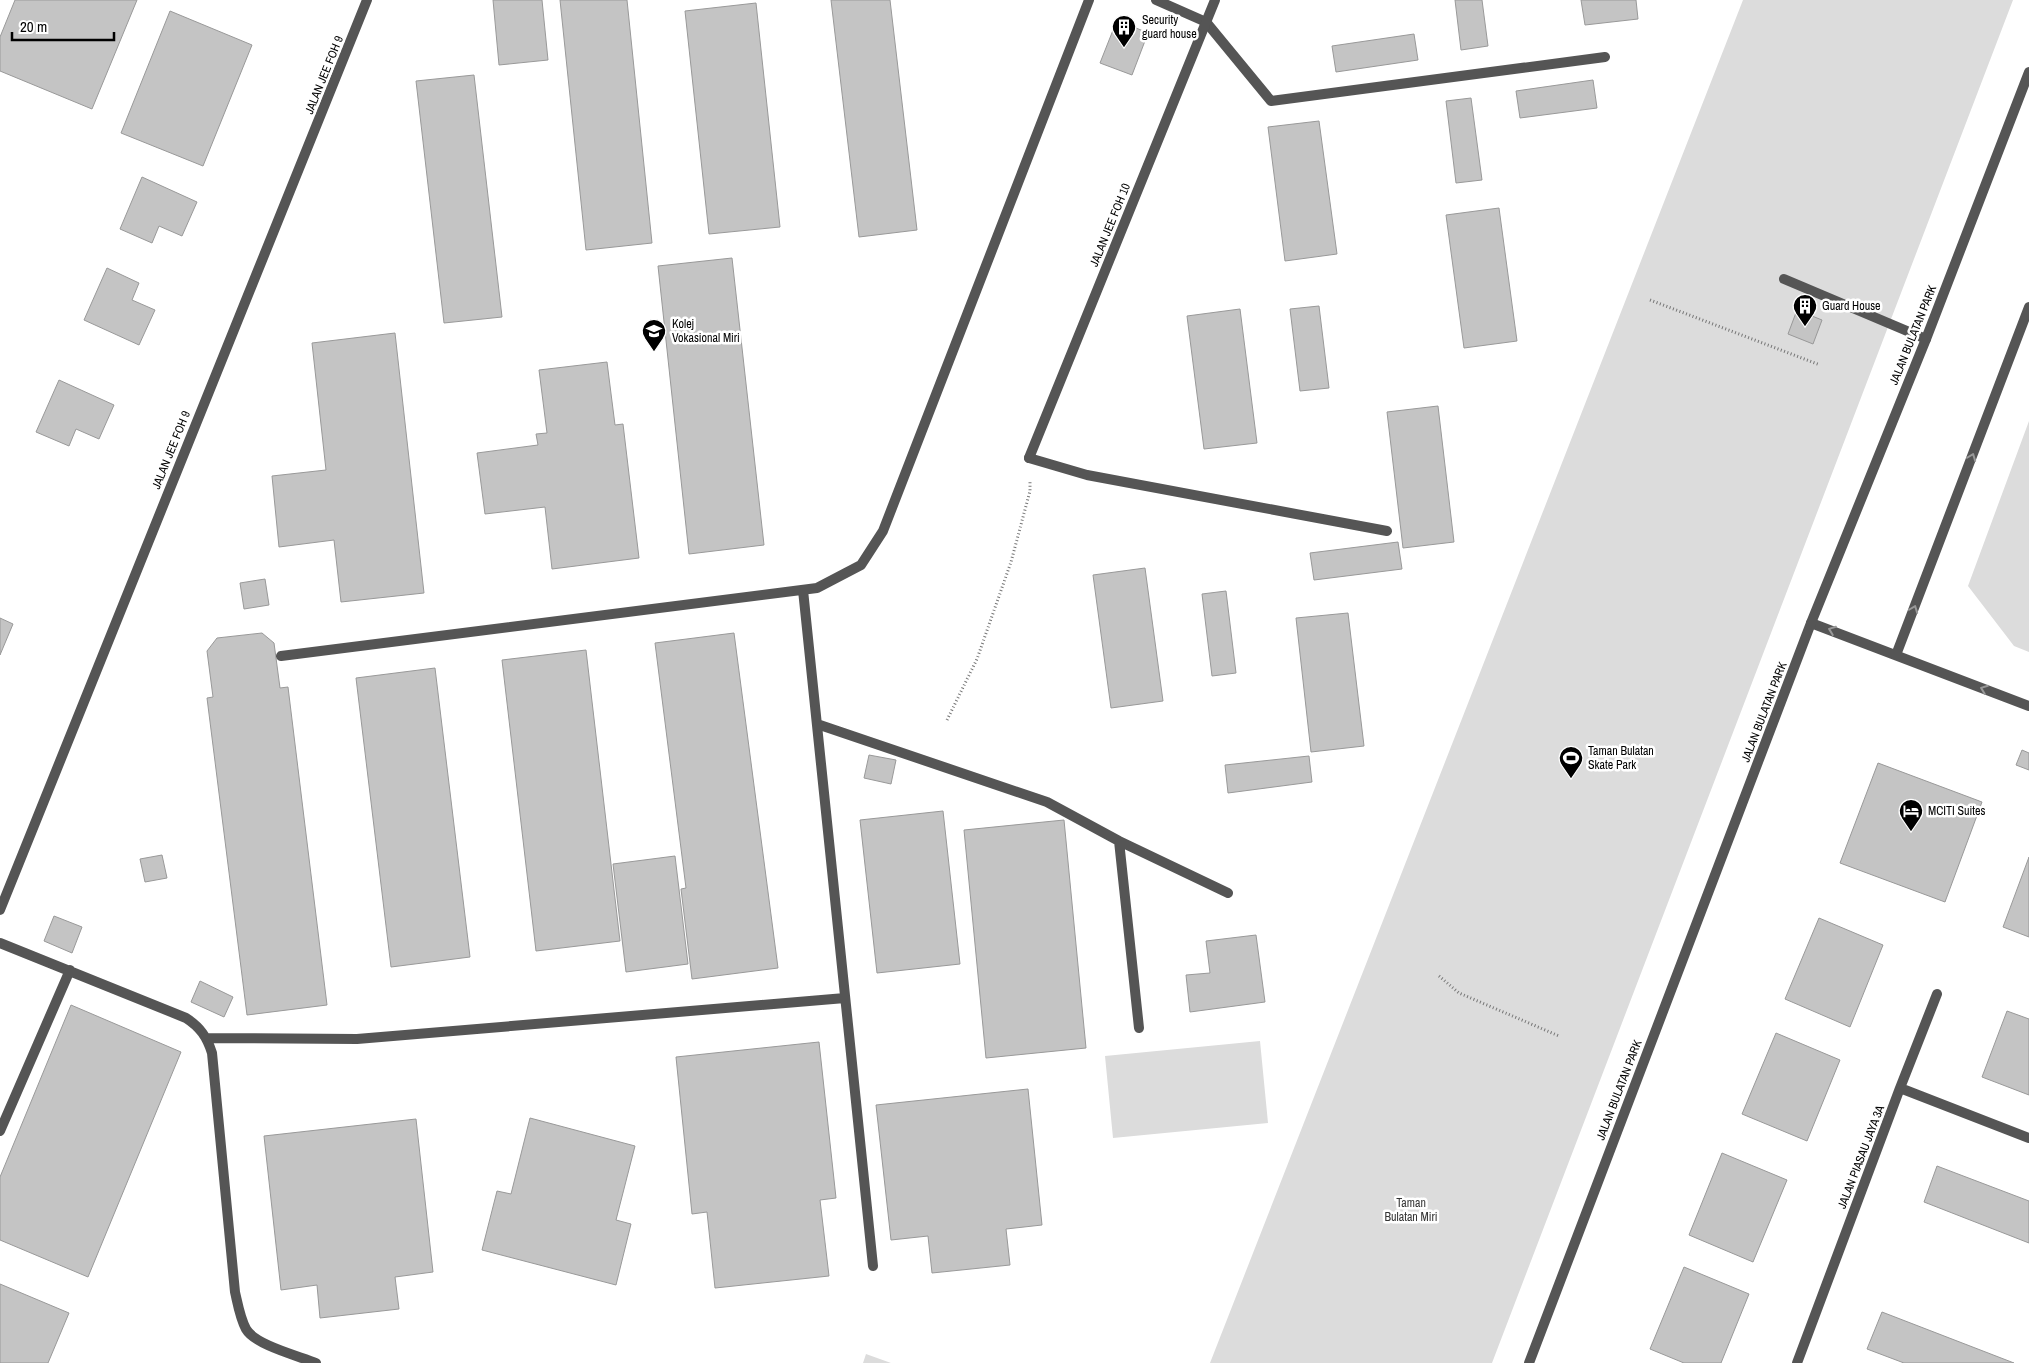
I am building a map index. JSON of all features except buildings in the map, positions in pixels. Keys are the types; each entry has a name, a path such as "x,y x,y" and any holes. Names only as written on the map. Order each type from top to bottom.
{"street":[{"name":"JALAN JEE FOH 9","path":"0,910 367,0"},
{"path":"281,656 817,588 861,565 884,531 1089,0"},
{"path":"1156,0 1206,22 1271,101 1605,57"},
{"name":"JALAN JEE FOH 10","path":"1029,458 1214,0"},
{"name":"JALAN BULATAN PARK","path":"1529,1363 1811,623 1926,339 2029,72"},
{"path":"1784,278 1926,339"},
{"path":"1896,655 2029,307"},
{"path":"1029,458 1087,475 1387,531"},
{"path":"803,590 873,1266"},
{"path":"1811,623 2029,706"},
{"path":"817,724 1047,802 1119,842 1228,893"},
{"path":"1119,842 1139,1028"},
{"path":"0,943 186,1018 197,1025 208,1038 212,1053 235,1292 240,1314 247,1331 255,1339 316,1363"},
{"path":"0,1131 70,970"},
{"name":"JALAN PIASAU JAYA 3A","path":"1797,1363 1937,994"},
{"path":"208,1038 357,1039 845,998"},
{"path":"1900,1088 2029,1138"}],"path":[{"path":"1650,300 1820,365"},
{"path":"947,720 977,659 1011,562 1030,491 1029,458"},
{"path":"1439,976 1459,994 1559,1036"}],"green space":[{"name":"Taman Bulatan Miri","path":"1743,0 2013,0 1492,1363 1210,1363"},
{"path":"2029,421 2029,652 2014,646 1968,586"},
{"path":"1260,1041 1268,1123 1113,1138 1105,1056"},
{"path":"866,1354 891,1363 863,1363"}],"place":[{"name":"Security guard house","path":"1124,48"},
{"name":"Guard House","path":"1805,327"},
{"name":"Kolej Vokasional Miri","path":"654,352"},
{"name":"Taman Bulatan Skate Park","path":"1571,779"},
{"name":"MCITI Suites","path":"1911,832"}]}
